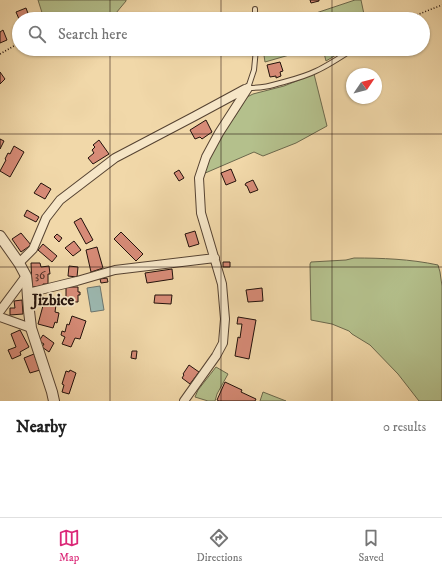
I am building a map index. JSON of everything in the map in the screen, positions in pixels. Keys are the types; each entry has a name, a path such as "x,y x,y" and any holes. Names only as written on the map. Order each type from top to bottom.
{"street":[{"path":"184,401 216,356 223,343 225,319 222,284 201,213 199,178 206,157 218,133 248,88"},
{"path":"20,263 33,249 46,218 60,200 98,170 115,158 248,88"},
{"path":"0,236 20,263 26,276 33,337 54,401"},
{"path":"28,294 114,270 215,258"},
{"path":"0,311 26,276"},
{"path":"0,316 31,328"}],"lane":[{"path":"255,56 254,70 248,88 266,87 316,71 342,56"}],"path":[{"path":"423,12 442,4"},
{"path":"0,54 12,47"}],"green space":[{"path":"38,0 126,0 117,12 42,12"},
{"path":"355,0 361,0 364,12 319,12"},
{"path":"264,56 286,56 265,62"},
{"path":"325,56 334,56 326,61"},
{"path":"314,74 327,126 296,143 263,156 254,152 203,174 208,160 228,122 234,118 247,97 284,86"},
{"path":"354,258 396,259 438,265 442,286 442,401 419,401 398,374 370,345 349,331 332,324 311,320 311,262 346,260"},
{"path":"216,367 228,374 217,394 215,401 208,401 195,397 198,390"},
{"path":"263,392 286,401 260,401"}],"water":[{"path":"100,286 104,310 91,312 87,288"}],"building":[{"path":"310,0 319,0 319,1 311,3"},
{"path":"26,8 27,12 16,12"},
{"path":"3,30 7,40 0,43 0,32"},
{"path":"280,62 283,71 280,72 281,76 276,78 276,76 270,77 267,65"},
{"path":"0,72 5,79 0,84"},
{"path":"206,120 212,132 202,139 200,137 195,139 190,130"},
{"path":"0,139 4,141 0,149"},
{"path":"99,140 109,154 93,164 88,158 94,153 92,150 95,147 93,145"},
{"path":"14,146 24,152 10,177 0,171 8,153 10,154"},
{"path":"231,169 236,181 226,185 221,173"},
{"path":"179,170 184,178 179,181 174,173"},
{"path":"253,180 258,190 250,193 245,185"},
{"path":"41,183 51,189 45,199 34,193"},
{"path":"27,210 39,217 36,222 24,216"},
{"path":"81,218 93,240 86,244 74,222"},
{"path":"195,231 199,244 189,247 185,234"},
{"path":"121,232 143,254 136,261 114,239"},
{"path":"21,233 31,245 21,252 12,239"},
{"path":"57,234 62,238 59,242 54,237"},
{"path":"74,241 81,250 73,256 65,248"},
{"path":"43,244 57,256 52,262 38,250"},
{"path":"97,247 103,268 91,272 86,250"},
{"path":"223,262 230,262 230,267 223,267"},
{"path":"31,263 40,263 41,267 49,266 50,274 48,274 48,284 32,287"},
{"path":"69,266 78,267 77,277 68,276"},
{"path":"172,269 173,279 147,283 145,273"},
{"path":"107,278 108,282 101,283 100,279"},
{"path":"66,287 78,287 78,292 80,292 80,295 78,295 78,302 66,302"},
{"path":"262,288 263,301 248,302 246,290"},
{"path":"155,295 172,295 171,304 154,303"},
{"path":"22,300 23,314 10,315 10,308 15,308 14,301"},
{"path":"44,302 56,305 55,312 59,313 57,323 55,322 53,328 38,324"},
{"path":"72,316 86,321 80,339 75,338 71,347 62,344 65,337 61,335 62,331 65,332 67,324 69,325"},
{"path":"238,317 256,320 249,359 235,356 242,324 237,324"},
{"path":"20,330 29,347 20,352 21,355 12,359 8,350 16,347 11,334"},
{"path":"43,335 54,343 49,352 42,347 44,344 39,341"},
{"path":"132,351 137,351 136,359 131,358"},
{"path":"34,354 40,370 30,373 24,358"},
{"path":"189,365 199,372 190,384 182,378"},
{"path":"70,370 76,373 69,394 62,392 64,385 62,384 66,371 69,372"},
{"path":"225,382 242,390 241,392 256,399 255,401 217,400"}],"district":[{"name":"Jizbice","path":"53,299"}]}
